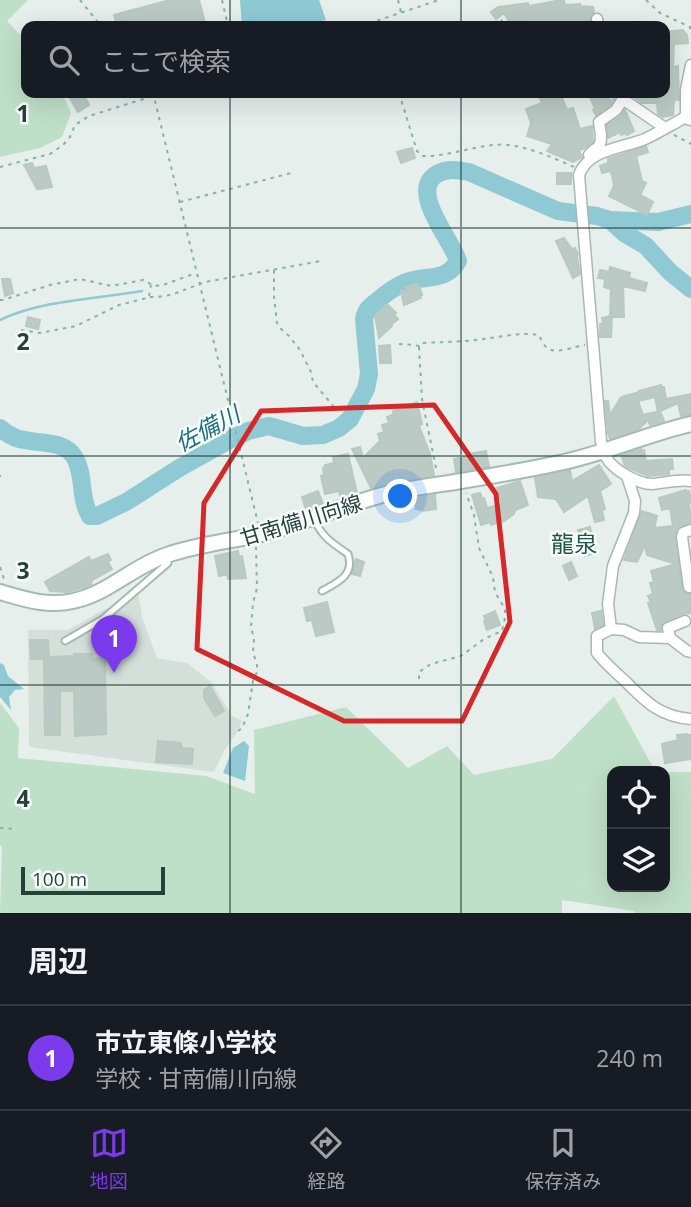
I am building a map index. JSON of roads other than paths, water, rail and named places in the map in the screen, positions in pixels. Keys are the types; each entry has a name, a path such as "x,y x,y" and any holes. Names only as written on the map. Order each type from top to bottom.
{"main road":[{"name":"甘南備川向線","path":"0,592 35,602 70,602 93,596 166,555 257,535 314,519 381,495 558,464 691,424"}],"street":[{"path":"691,65 686,90 688,119 645,139 597,155 579,175 603,452 606,458 628,476 639,481 652,484 691,481"},
{"path":"589,161 589,154 601,141 599,122 616,110 622,98"},
{"path":"625,98 665,128"},
{"path":"611,629 608,604 613,566 634,513 635,501 628,476"},
{"path":"689,587 682,537 683,533 691,530"},
{"path":"670,638 668,628 685,621"},
{"path":"691,652 670,638 639,637 624,630 611,629 597,636 597,653 655,708 674,717 691,719"}],"lane":[{"path":"314,519 319,530 336,547 348,554 351,564 347,575 322,591"},
{"path":"65,641 103,619 168,563 166,555"}],"water":[{"path":"240,0 319,0 326,20 321,21 242,21"},
{"path":"0,663 4,665 8,676 24,689 15,690 9,697 11,710 0,697"},
{"path":"244,741 249,746 245,781 223,773 233,748"}],"waterway":[{"name":"佐備川","path":"0,428 18,439 59,445 71,452 78,465 84,502 90,516 97,516 126,502 181,467 248,431 269,426 303,436 323,435 339,428 350,419 366,389 369,374 364,319 368,309 400,285 441,275 453,268 458,261 434,216 427,192 429,182 445,171 469,172 558,211 610,220 624,233 646,246 670,272 691,289"},
{"path":"610,220 658,222 691,214"},
{"path":"0,320 51,304 142,291"}],"place":[{"name":"市立東條小学校","path":"114,673"}],"district":[{"name":"龍泉","path":"574,543"}]}
